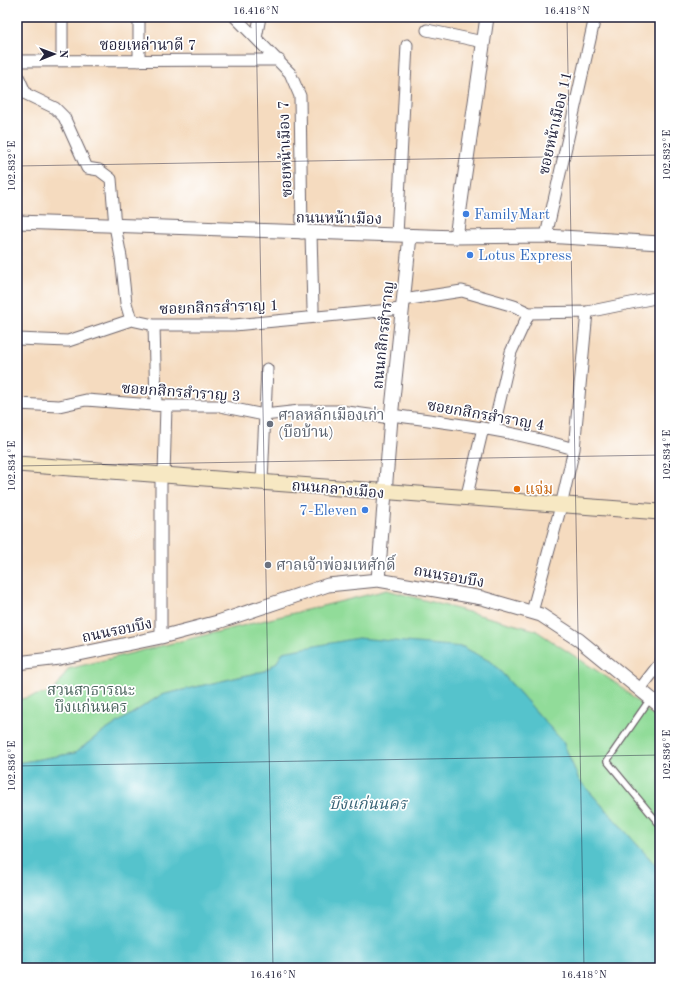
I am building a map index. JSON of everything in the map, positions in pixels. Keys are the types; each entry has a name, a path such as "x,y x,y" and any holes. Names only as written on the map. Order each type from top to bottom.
{"main road":[{"name":"ถนนกลางเมือง","path":"17,464 466,499 660,512"}],"street":[{"path":"62,17 62,60"},
{"path":"139,17 139,61"},
{"name":"ซอยหน้าเมือง 7","path":"235,17 279,60 290,73 300,96 307,233 313,310"},
{"path":"256,38 260,17"},
{"path":"456,237 487,17"},
{"name":"ซอยหน้าเมือง 11","path":"546,236 594,17"},
{"path":"427,30 483,42"},
{"path":"403,236 407,46"},
{"name":"ซอยเหล่านาดี 7","path":"17,61 279,60"},
{"path":"17,74 26,94 55,108 64,117 87,168 99,170 111,179 115,226 121,257 126,303 131,320 68,342 17,339"},
{"name":"ถนนหน้าเมือง","path":"17,222 403,236 546,236 660,243"},
{"name":"ถนนกสิกรสำราญ","path":"378,580 391,416 402,304 403,236"},
{"name":"ซอยกสิกรสำราญ 1","path":"131,320 154,325 234,325 402,304 462,291 514,306 529,313"},
{"path":"466,499 511,352 529,313 587,312 660,296"},
{"path":"532,612 561,506 574,449 587,312"},
{"path":"154,325 161,405 163,475 161,637"},
{"path":"262,482 267,369"},
{"name":"ซอยกสิกรสำราญ 3","path":"17,404 59,406 86,400 161,405 220,406 264,415 300,411 340,411 391,416"},
{"name":"ซอยกสิกรสำราญ 4","path":"391,416 488,429 544,440 574,449"},
{"name":"ถนนรอบบึง","path":"17,663 60,658 161,637 218,622 328,586 378,580 482,598 541,615 579,640 655,702"},
{"path":"640,689 660,662"}],"lane":[{"path":"655,702 607,761 660,825"}],"green space":[{"name":"สวนสาธารณะ บึงแก่นนคร","path":"387,590 535,630 620,686 660,722 660,870 579,780 563,742 493,663 463,647 283,652 277,662 265,671 161,695 97,736 75,753 17,763 17,700 54,691 68,669"}],"water":[{"name":"บึงแก่นนคร","path":"358,638 463,647 493,663 563,742 579,780 660,870 660,968 17,968 17,763 75,753 97,736 161,695 265,671 277,662 283,652"}],"place":[{"name":"FamilyMart","path":"466,214"},
{"name":"Lotus Express","path":"470,255"},
{"name":"ศาลหลักเมืองเก่า (บือบ้าน)","path":"270,424"},
{"name":"แจ่ม","path":"517,489"},
{"name":"7-Eleven","path":"365,510"},
{"name":"ศาลเจ้าพ่อมเหศักดิ์","path":"268,565"}]}
